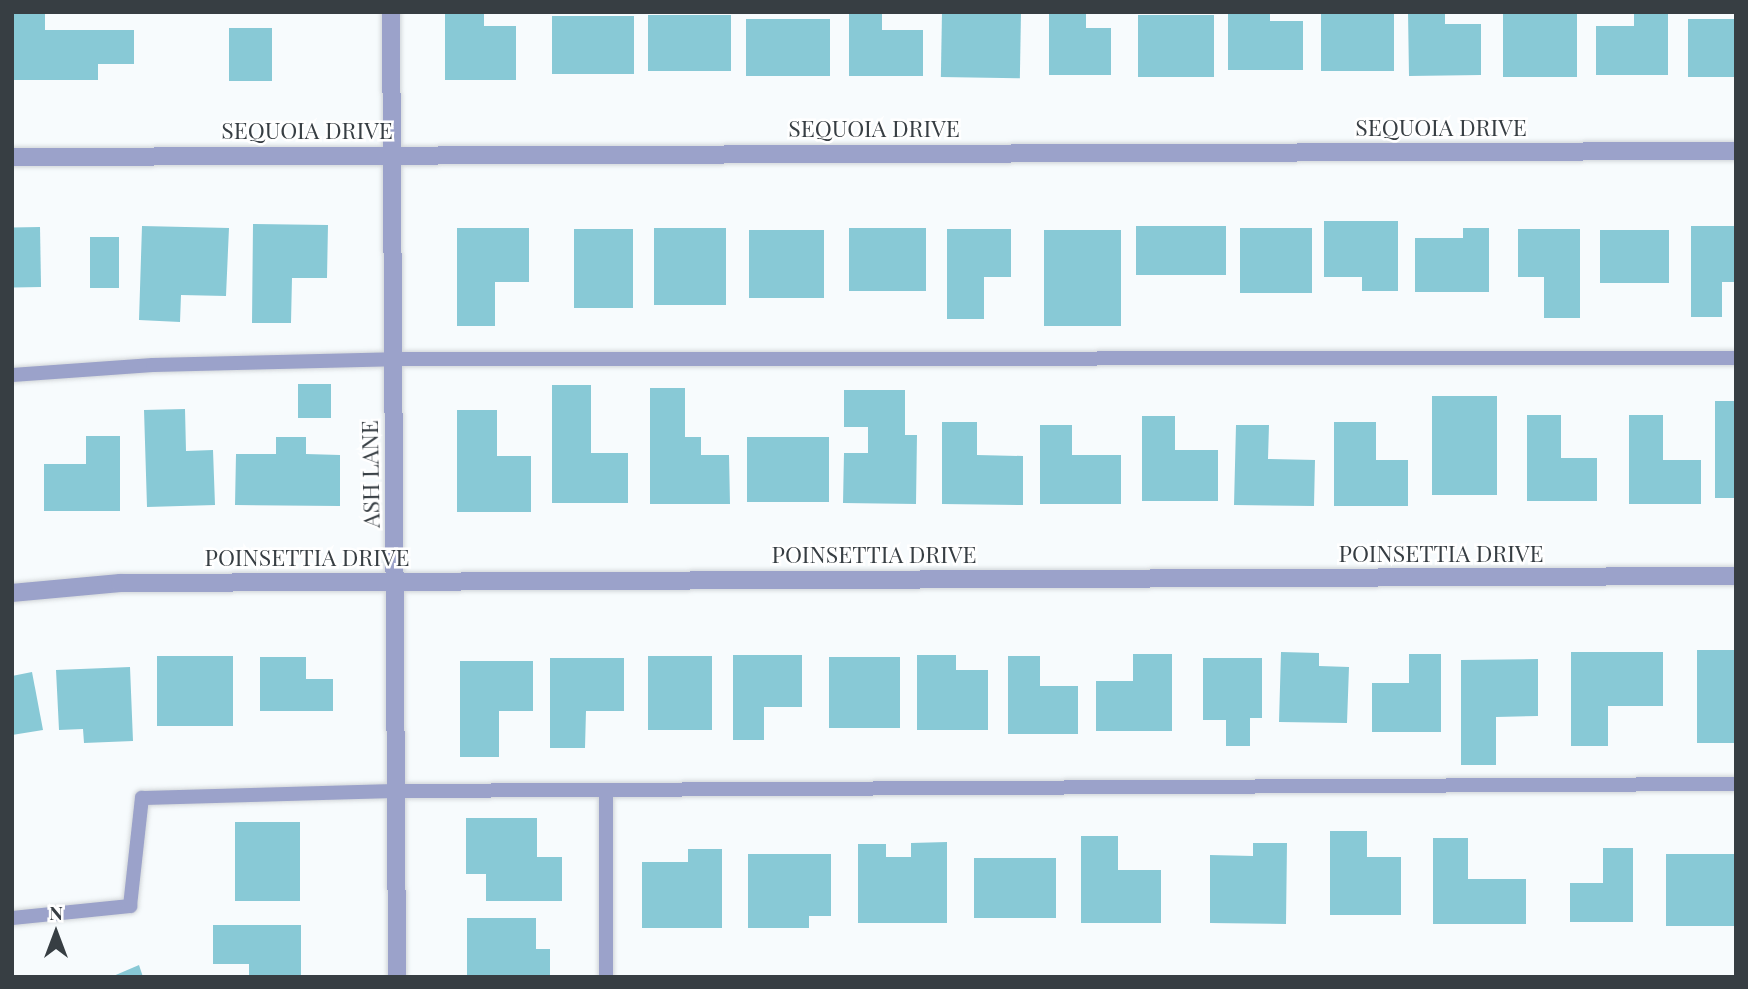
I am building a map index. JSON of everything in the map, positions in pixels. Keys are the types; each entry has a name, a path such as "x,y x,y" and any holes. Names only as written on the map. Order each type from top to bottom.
{"street":[{"name":"ASH LANE","path":"391,12 397,977"},
{"name":"SEQUOIA DRIVE","path":"12,157 1736,151"},
{"name":"POINSETTIA DRIVE","path":"12,593 120,583 396,580 1736,576"}],"lane":[{"path":"12,375 153,365 393,359 1736,358"},
{"path":"12,918 130,906 142,798 396,791 1736,784"},
{"path":"606,790 606,977"}],"building":[{"path":"12,12 45,12 45,30 134,30 134,64 98,64 98,80 12,80"},
{"path":"445,12 484,12 484,26 516,26 516,80 445,80"},
{"path":"849,12 882,12 882,30 923,30 923,76 849,76"},
{"path":"942,12 1021,13 1020,78 941,77"},
{"path":"1049,12 1086,12 1086,28 1111,28 1111,75 1049,75"},
{"path":"1228,12 1270,12 1270,21 1303,21 1303,70 1228,70"},
{"path":"1408,12 1445,12 1445,24 1481,24 1481,75 1409,76"},
{"path":"1634,12 1668,12 1668,75 1596,75 1596,26 1634,26"},
{"path":"1321,13 1394,13 1394,71 1321,71"},
{"path":"1503,13 1577,13 1577,77 1503,77"},
{"path":"648,15 731,15 731,71 648,71"},
{"path":"1138,15 1214,15 1214,77 1138,77"},
{"path":"552,16 634,16 634,74 552,74"},
{"path":"746,19 830,19 830,76 746,76"},
{"path":"1688,19 1736,19 1736,77 1688,77"},
{"path":"229,28 272,28 272,81 229,81"},
{"path":"1324,221 1398,221 1398,291 1362,291 1362,277 1324,277"},
{"path":"253,224 328,225 327,278 292,278 291,323 252,323"},
{"path":"142,226 229,228 226,296 181,295 180,322 139,320"},
{"path":"1136,226 1226,226 1226,275 1136,275"},
{"path":"1691,226 1736,226 1736,282 1722,282 1722,317 1691,317"},
{"path":"12,227 40,227 41,287 13,287"},
{"path":"457,228 529,228 529,282 495,282 495,326 457,326"},
{"path":"654,228 726,228 726,305 654,305"},
{"path":"849,228 926,228 926,291 849,291"},
{"path":"1240,228 1312,228 1312,293 1240,293"},
{"path":"1463,228 1489,228 1489,292 1415,292 1415,238 1463,238"},
{"path":"574,229 633,229 633,308 574,308"},
{"path":"947,229 1011,229 1011,277 984,277 984,319 947,319"},
{"path":"1518,229 1580,229 1580,318 1544,318 1544,277 1518,277"},
{"path":"749,230 824,230 824,298 749,298"},
{"path":"1044,230 1121,230 1121,326 1044,326"},
{"path":"1600,230 1669,230 1669,283 1600,283"},
{"path":"90,237 119,237 119,288 90,288"},
{"path":"298,384 331,384 331,418 298,418"},
{"path":"552,385 591,385 591,453 628,453 628,503 552,503"},
{"path":"650,388 685,388 685,437 701,437 701,455 729,455 730,504 650,504"},
{"path":"844,390 905,390 905,435 917,435 916,504 843,503 844,453 868,453 868,427 844,427"},
{"path":"1432,396 1497,396 1497,495 1432,495"},
{"path":"1715,401 1736,401 1736,498 1715,498"},
{"path":"185,409 186,451 213,450 215,505 147,507 144,410"},
{"path":"457,410 497,410 497,456 531,456 531,512 457,512"},
{"path":"1527,415 1561,415 1561,458 1597,458 1597,501 1527,501"},
{"path":"1629,415 1663,415 1663,460 1701,460 1701,504 1629,504"},
{"path":"1142,416 1175,416 1175,450 1218,450 1218,501 1142,501"},
{"path":"942,422 977,422 977,455 1023,456 1023,505 942,504"},
{"path":"1334,422 1376,422 1376,460 1408,460 1408,506 1334,506"},
{"path":"1040,425 1072,425 1072,455 1121,455 1121,504 1040,504"},
{"path":"1236,425 1269,425 1268,459 1315,460 1314,506 1234,505"},
{"path":"86,436 120,436 120,511 44,511 44,464 86,464"},
{"path":"276,437 306,437 306,454 340,455 340,506 235,505 236,454 276,454"},
{"path":"747,437 829,437 829,502 747,502"},
{"path":"1697,650 1736,650 1736,743 1697,743"},
{"path":"1281,652 1319,653 1319,666 1349,667 1347,723 1279,722"},
{"path":"1571,652 1663,652 1663,706 1608,706 1608,746 1571,746"},
{"path":"1133,654 1172,654 1172,731 1096,731 1096,681 1133,681"},
{"path":"1409,654 1441,654 1441,732 1372,732 1372,683 1409,683"},
{"path":"733,655 802,655 802,707 764,707 764,740 733,740"},
{"path":"917,655 956,655 956,670 988,670 988,730 917,730"},
{"path":"157,656 233,656 233,726 157,726"},
{"path":"648,656 712,656 712,730 648,730"},
{"path":"1008,656 1040,656 1040,686 1078,686 1078,734 1008,734"},
{"path":"260,657 306,657 306,679 333,679 333,711 260,711"},
{"path":"829,657 900,657 900,728 829,728"},
{"path":"550,658 624,658 624,711 586,711 585,748 550,748"},
{"path":"1203,658 1262,658 1262,718 1250,718 1250,746 1226,746 1226,720 1203,720"},
{"path":"1538,659 1538,716 1496,717 1496,765 1461,765 1461,660"},
{"path":"460,661 533,661 533,711 499,711 499,757 460,757"},
{"path":"130,667 133,741 84,743 83,729 59,730 56,670"},
{"path":"32,672 43,730 12,735 12,676"},
{"path":"466,818 537,818 537,857 562,857 562,901 486,901 486,874 466,874"},
{"path":"235,822 300,822 300,901 235,901"},
{"path":"1330,831 1367,831 1367,857 1401,857 1401,915 1330,915"},
{"path":"1081,836 1118,836 1118,870 1161,870 1161,923 1081,923"},
{"path":"1433,838 1468,838 1468,879 1526,879 1526,924 1433,924"},
{"path":"947,842 947,923 858,923 858,844 886,844 886,857 911,857 911,843"},
{"path":"1253,843 1287,843 1286,924 1210,923 1210,855 1253,856"},
{"path":"1603,848 1633,848 1633,922 1570,922 1570,883 1603,883"},
{"path":"688,849 722,849 722,928 642,928 642,862 688,862"},
{"path":"748,854 831,854 831,916 809,916 809,928 748,928"},
{"path":"1666,854 1736,854 1736,926 1666,926"},
{"path":"974,858 1056,858 1056,918 974,918"},
{"path":"467,918 536,918 536,949 550,949 550,977 467,977"},
{"path":"213,925 301,925 301,977 249,977 249,964 213,964"},
{"path":"139,965 143,977 111,977"}]}
